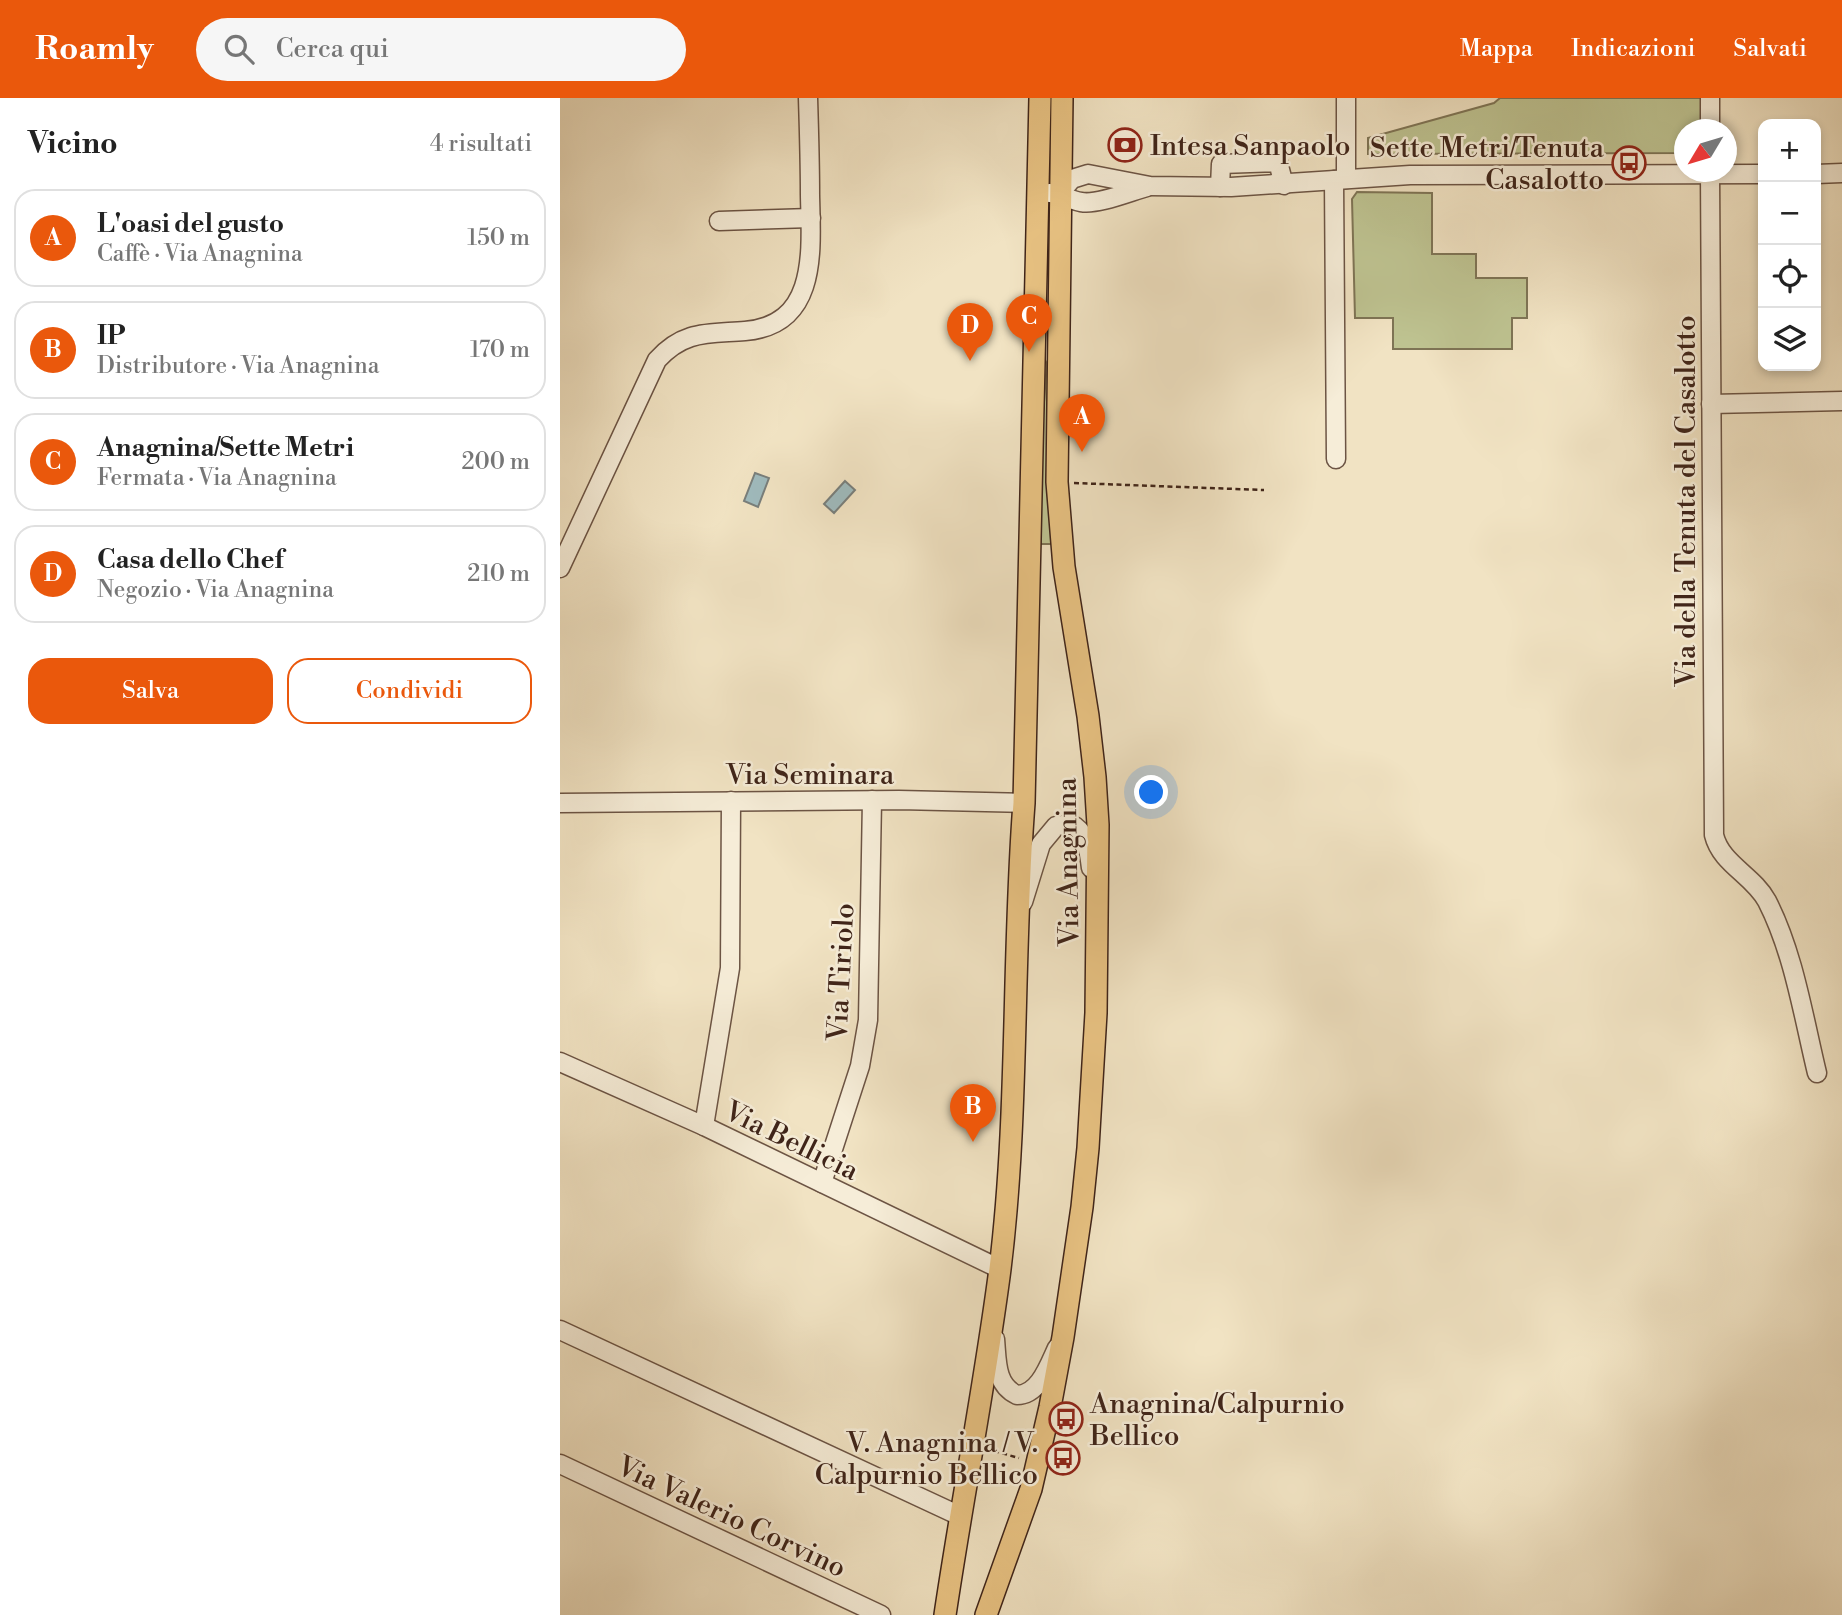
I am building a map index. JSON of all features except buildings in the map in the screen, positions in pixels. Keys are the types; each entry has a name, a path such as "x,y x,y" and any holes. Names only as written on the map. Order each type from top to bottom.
{"main road":[{"name":"Via Anagnina","path":"945,1615 1000,1269 1011,1135 1024,803 1040,98"},
{"name":"Via Anagnina","path":"986,1615 1031,1489 1063,1337 1088,1148 1096,1013 1096,777 1060,541 1057,482 1062,98"}],"street":[{"path":"560,568 657,360 672,346 693,335 762,328 780,319 793,307 808,277 811,251 808,98"},
{"path":"1336,459 1340,179 1346,98"},
{"path":"1710,98 1710,119"},
{"path":"1060,193 1072,178 1088,174 1150,186 1220,187 1423,175 1674,173"},
{"path":"1821,174 1842,173"},
{"path":"1737,174 1758,174"},
{"name":"Via della Tenuta del Casalotto","path":"1710,182 1713,830 1720,851 1758,887 1778,925 1787,949 1817,1073"},
{"path":"1038,194 1060,193 1076,201 1088,202 1150,186"},
{"path":"719,221 811,218"},
{"path":"1711,404 1842,401"},
{"name":"Via Seminara","path":"560,803 872,800 1024,803"},
{"name":"Via Tiriolo","path":"822,1183 860,1066 867,1030 870,997 872,800"},
{"path":"704,1126 730,968 731,801"},
{"path":"1019,915 1043,839 1059,825 1074,825 1082,832 1089,854 1097,949"},
{"name":"Via Bellicia","path":"560,1062 704,1126 1000,1269"},
{"path":"993,1311 999,1375 1007,1389 1017,1395 1029,1392 1037,1385 1063,1337"},
{"path":"560,1330 960,1516"},
{"name":"Via Valerio Corvino","path":"560,1464 881,1615"}],"path":[{"path":"1057,482 1264,490"},
{"path":"994,1451 1022,1458"}],"green space":[{"path":"1500,98 1704,98 1705,119 1674,119 1674,153 1368,154 1368,138 1494,103"},
{"path":"1357,192 1432,193 1432,254 1476,254 1476,278 1527,278 1527,318 1512,318 1512,349 1393,349 1393,318 1355,318 1352,199"},
{"path":"1049,358 1051,544 1039,544 1040,455"}],"water":[{"path":"755,473 769,478 758,507 744,501"},
{"path":"845,481 855,490 834,513 824,504"}],"place":[{"name":"Intesa Sanpaolo","path":"1125,145"},
{"name":"Sette Metri/Tenuta Casalotto","path":"1629,163"},
{"name":"Anagnina/Sette Metri","path":"1029,352"},
{"name":"Casa dello Chef","path":"970,361"},
{"name":"L'oasi del gusto","path":"1082,452"},
{"name":"IP","path":"973,1142"},
{"name":"Anagnina/Calpurnio Bellico","path":"1066,1419"},
{"name":"V. Anagnina / V. Calpurnio Bellico","path":"1063,1458"}]}
